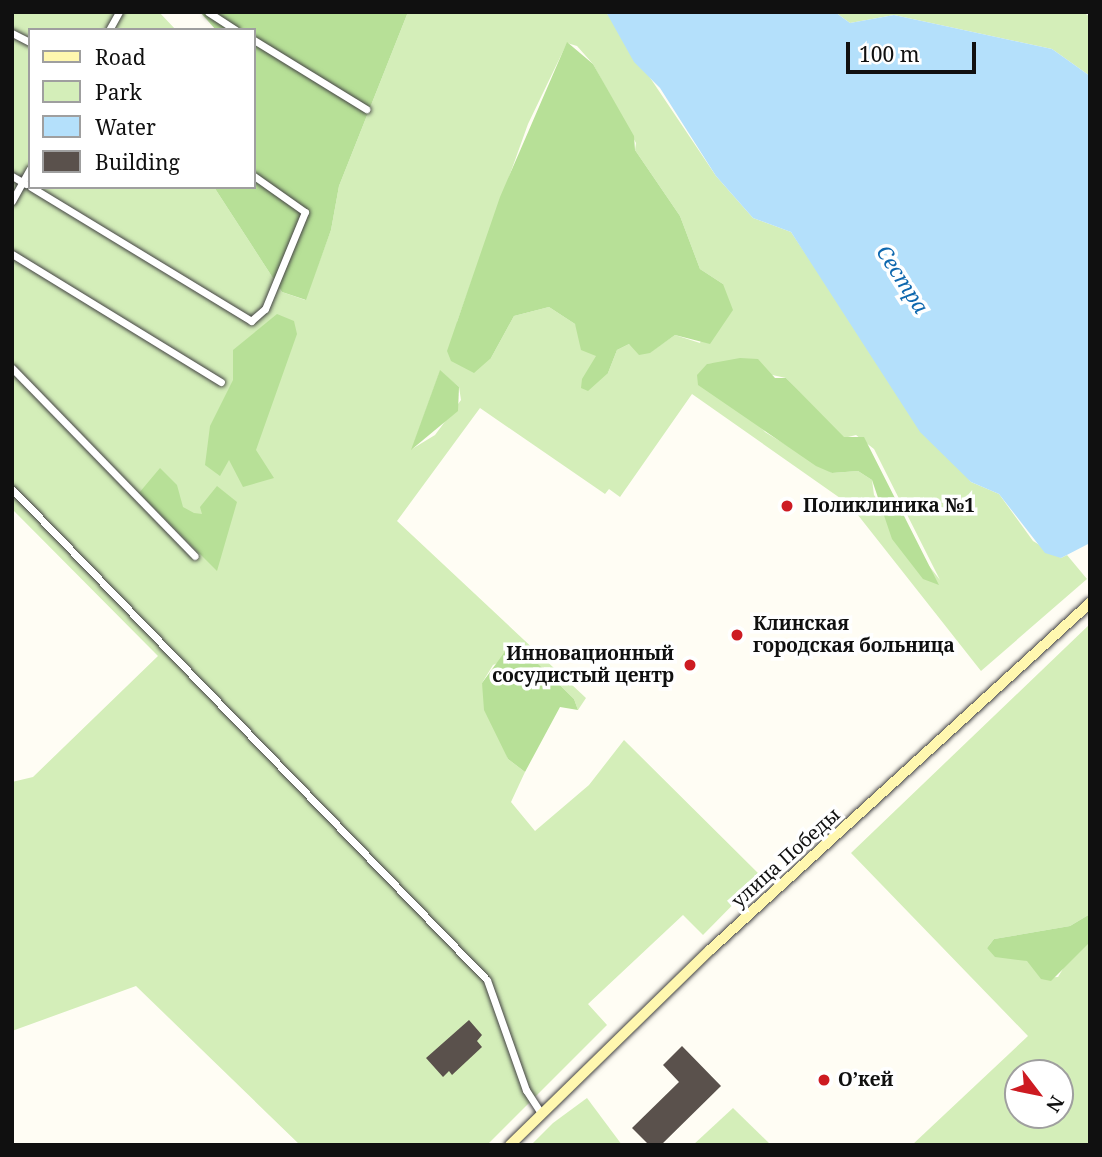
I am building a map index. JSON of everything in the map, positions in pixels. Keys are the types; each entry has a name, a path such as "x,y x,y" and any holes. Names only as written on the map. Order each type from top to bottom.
{"street":[{"path":"110,28 119,12"},
{"path":"208,12 233,28"},
{"path":"12,33 28,41"},
{"path":"256,41 366,109"},
{"path":"12,176 28,185 12,201"},
{"path":"35,189 251,321 265,309 305,212 256,177"},
{"path":"12,254 221,382"},
{"path":"12,368 195,556"},
{"path":"12,489 486,980 526,1090 541,1113"},
{"name":"улица Победы","path":"510,1145 541,1113 1090,603"}],"green space":[{"path":"12,12 159,12 174,28 28,28 28,189 215,189 282,292 305,300 331,230 339,186 408,12 606,12 716,176 753,218 791,232 887,375 971,482 999,494 1033,541 1061,558 1067,555 1087,579 981,671 850,505 692,394 620,497 609,489 605,494 480,408 397,521 586,698 578,710 574,699 525,651 493,665 482,683 508,759 525,772 511,802 535,831 589,785 624,740 761,876 703,935 683,915 588,1004 607,1025 487,1145 300,1145 136,986 12,1031 12,782 33,777 158,656 12,509","holes":["567,43 577,46 593,64 636,143 635,150 680,216 700,269 723,284 700,343 675,335 649,353 629,344 617,350 608,373 575,324 549,307 514,316 491,358 457,322 528,124","718,363 786,378 844,438 856,435 874,449 940,580 874,495 872,480 858,471 832,473 765,432 707,364","440,371 459,387 461,400 435,435 412,449"]},
{"path":"200,12 408,12 339,186 331,230 306,300 282,292 215,189 256,189 256,28 214,28"},
{"path":"835,12 1083,12 1090,17 1090,76 1052,49 894,15 850,23"},
{"path":"567,42 593,64 634,136 635,150 680,216 700,269 723,284 733,310 710,344 675,335 650,353 639,355 629,344 617,350 608,373 588,391 581,388 582,379 596,356 581,350 575,324 549,307 514,316 491,358 474,373 451,361 447,351 500,197"},
{"path":"277,314 294,321 297,334 256,450 274,478 243,487 229,460 220,476 205,465 210,426 233,380 233,350"},
{"path":"740,358 758,359 775,378 786,378 844,437 864,437 939,585 923,579 892,539 872,480 858,471 832,473 816,466 698,385 697,375 707,364"},
{"path":"440,370 459,387 458,411 411,450"},
{"path":"160,468 177,485 183,507 194,513 202,514 200,507 217,486 237,502 217,571 139,493"},
{"path":"1090,624 1090,914 1070,926 994,939 987,948 1028,961 1041,978 1058,977 1070,957 1090,942 1090,1145 912,1145 1028,1036 851,853"},
{"path":"509,646 525,651 574,699 578,710 560,707 525,772 508,759 484,710 482,683"},
{"path":"1090,914 1090,942 1051,981 1041,979 1027,961 995,957 987,948 994,939 1070,926"},
{"path":"587,1098 622,1145 531,1145 553,1123"},
{"path":"733,1108 771,1145 693,1145"}],"water":[{"name":"Сестра","path":"606,12 835,12 850,23 894,15 1052,49 1090,76 1090,543 1061,558 1045,553 999,494 971,482 920,432 791,232 753,218 716,176 660,88 634,62"}],"building":[{"path":"469,1020 482,1035 477,1041 482,1047 452,1075 449,1071 443,1077 426,1058"},
{"path":"682,1046 721,1086 661,1145 649,1145 632,1128 679,1082 663,1065"}],"place":[{"name":"Поликлиника №1","path":"787,506"},
{"name":"Клинская городская больница","path":"737,635"},
{"name":"Инновационный сосудистый центр","path":"690,665"},
{"name":"О’кей","path":"824,1080"}]}
